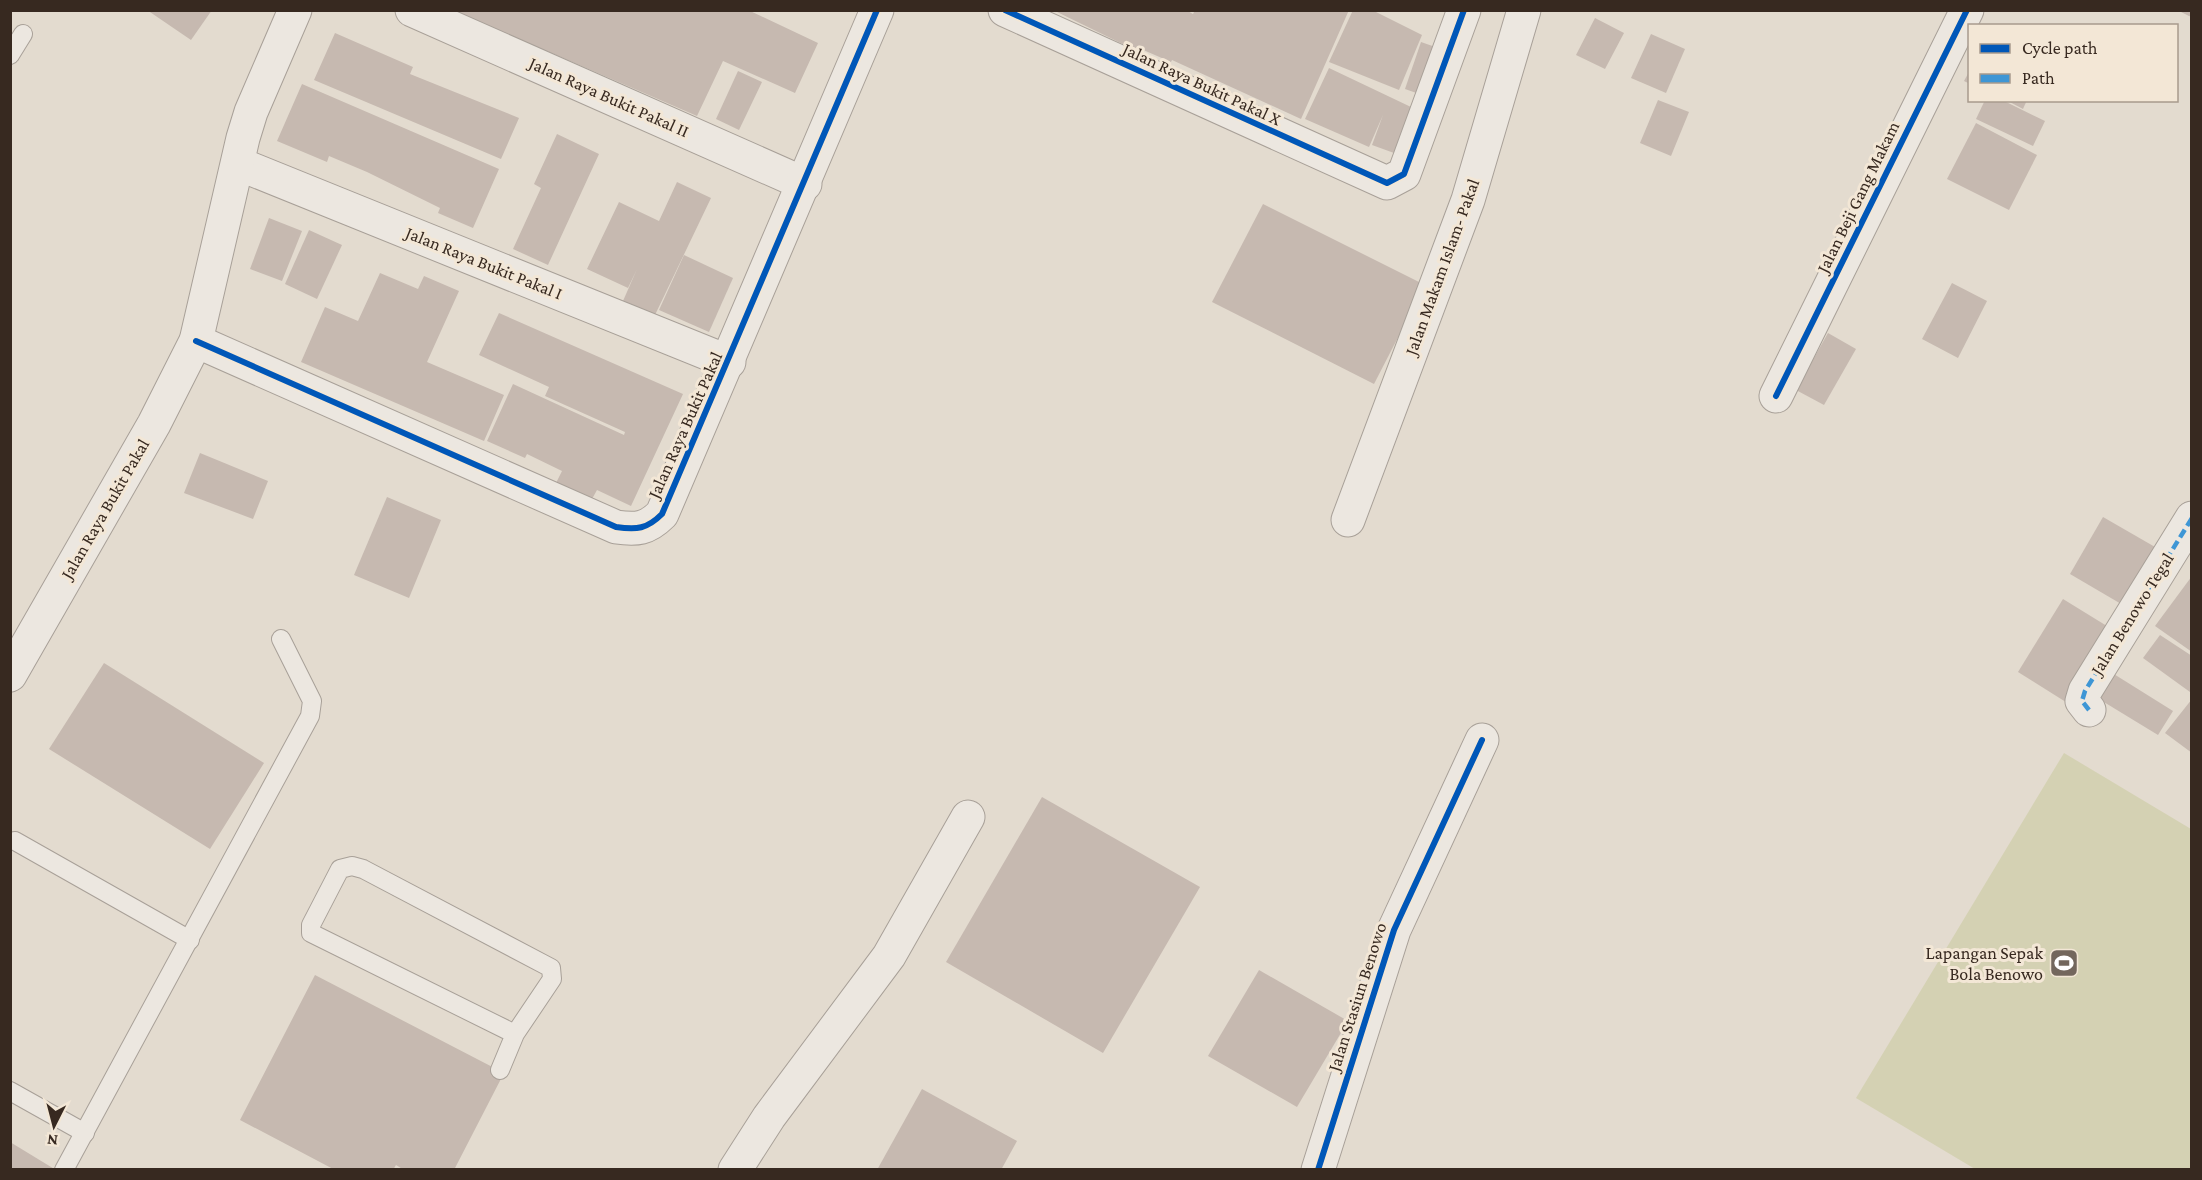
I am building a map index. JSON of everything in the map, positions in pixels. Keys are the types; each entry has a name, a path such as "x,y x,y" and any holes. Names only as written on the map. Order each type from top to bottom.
{"street":[{"name":"Jalan Raya Bukit Pakal","path":"10,675 154,424 196,341 251,112 295,10"},
{"name":"Jalan Raya Bukit Pakal II","path":"412,10 805,184"},
{"name":"Jalan Raya Bukit Pakal","path":"196,341 616,527 635,529 650,526 662,514 729,362 877,10"},
{"name":"Jalan Raya Bukit Pakal X","path":"1005,10 1387,183 1404,174 1463,11"},
{"name":"Jalan Makam Islam- Pakal","path":"1348,520 1468,200 1524,10"},
{"name":"Jalan Beji Gang Makam","path":"1776,396 1967,10"},
{"name":"Jalan Raya Bukit Pakal I","path":"239,164 729,362"},
{"name":"Jalan Benowo Tegal","path":"2089,710 2082,701 2085,691 2192,518"},
{"name":"Jalan Stasiun Benowo","path":"1318,1170 1394,930 1482,740"},
{"path":"735,1170 769,1117 889,956 968,817"}],"lane":[{"path":"10,56 22,34"},
{"path":"64,1170 310,716 312,700 281,639"},
{"path":"15,841 190,940"},
{"path":"500,1070 515,1034 552,979 551,968 363,869 352,866 340,868 310,925 311,933 515,1034"},
{"path":"10,1091 85,1133"}],"shaded area":[{"name":"Lapangan Sepak Bola Benowo","path":"2064,753 2191,829 2191,1169 1975,1169 1856,1098"}],"building":[{"path":"147,10 212,10 191,40"},
{"path":"452,10 748,10 818,43 795,93 723,61 697,116 547,51 546,54"},
{"path":"1053,10 1186,10 1193,14 1195,10 1349,10 1301,119 1172,60 1171,62 1141,49 1139,52"},
{"path":"1353,10 1372,10 1422,35 1399,90 1329,62"},
{"path":"2177,10 2192,10 2192,17 2189,16"},
{"path":"1595,18 1624,33 1605,69 1576,55"},
{"path":"335,33 413,67 410,74 519,118 501,159 314,80"},
{"path":"1651,34 1685,49 1666,93 1631,78"},
{"path":"1421,42 1441,49 1425,96 1405,89"},
{"path":"1329,68 1411,107 1394,153 1372,145 1383,115 1369,147 1305,119"},
{"path":"738,71 762,82 739,130 716,119"},
{"path":"302,84 499,169 473,228 438,213 440,208 367,172 329,156 327,162 277,141"},
{"path":"1658,100 1689,112 1671,156 1640,143"},
{"path":"1984,102 2006,102 2045,121 2033,146 1976,119"},
{"path":"2010,102 2026,102 2023,109"},
{"path":"1976,123 2037,155 2009,210 1947,179"},
{"path":"557,134 599,154 548,265 513,249 541,188 534,184"},
{"path":"677,182 711,198 655,315 623,301 637,269 628,288 587,269 619,202 659,221"},
{"path":"1263,204 1425,285 1374,384 1212,302"},
{"path":"269,218 302,231 282,281 250,269"},
{"path":"309,230 342,245 317,299 285,284"},
{"path":"684,255 733,278 709,332 659,310"},
{"path":"380,273 418,289 424,276 459,291 427,362 504,395 484,441 301,362 325,307 358,321"},
{"path":"1952,283 1987,301 1958,358 1922,339"},
{"path":"499,313 683,394 631,506 597,490 592,499 556,483 562,471 527,454 525,458 487,441 513,384 624,435 625,432 545,396 549,387 479,355"},
{"path":"1828,333 1856,349 1824,405 1796,390"},
{"path":"200,453 268,481 253,519 184,493"},
{"path":"387,497 441,520 409,598 354,575"},
{"path":"2103,517 2162,551 2128,608 2070,574"},
{"path":"2192,576 2192,652 2155,626"},
{"path":"2063,599 2115,631 2069,704 2018,672"},
{"path":"2160,635 2192,656 2190,692 2143,658"},
{"path":"104,663 264,763 210,849 49,749"},
{"path":"2109,671 2173,711 2158,735 2094,696"},
{"path":"2192,699 2192,753 2165,733"},
{"path":"1042,797 1200,887 1103,1053 946,962"},
{"path":"1259,970 1348,1021 1297,1107 1208,1056"},
{"path":"315,975 504,1073 454,1170 404,1170 396,1165 393,1170 335,1170 240,1120"},
{"path":"922,1089 1017,1141 1001,1170 877,1170"},
{"path":"10,1142 56,1170 10,1170"}],"marked path":[{"path":"2089,710 2082,701 2085,691 2192,518"}],"cycle path":[{"path":"196,341 616,527 636,528 651,523 662,514 877,10"},
{"path":"1005,10 1387,183 1404,174 1464,10"},
{"path":"1776,396 1967,10"},
{"path":"1318,1170 1394,930 1482,740"}],"place":[{"name":"Lapangan Sepak Bola Benowo","path":"2064,963"}]}
